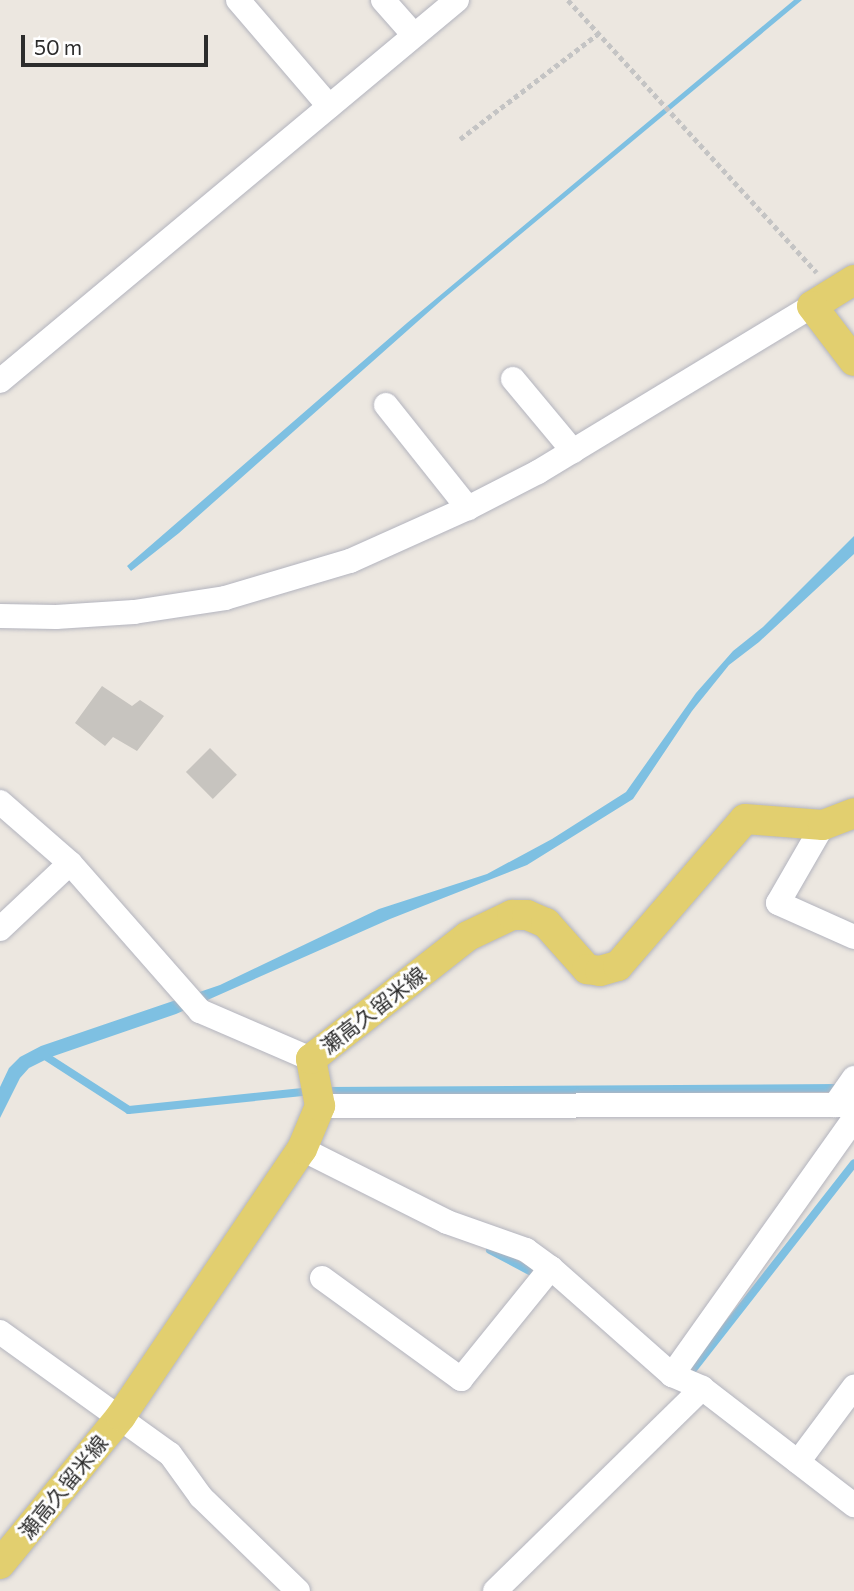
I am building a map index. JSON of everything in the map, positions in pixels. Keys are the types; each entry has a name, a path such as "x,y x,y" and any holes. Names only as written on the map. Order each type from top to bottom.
{"main road":[{"path":"833,293 854,361"},
{"name":"瀬高久留米線","path":"0,1564 121,1416 302,1149 315,1085 468,936 512,915 527,915 546,923 587,969 600,971 618,966 746,819 783,824 823,825 854,813"}],"street":[{"path":"238,0 329,106"},
{"path":"383,0 414,35"},
{"path":"0,382 457,0"},
{"path":"0,615 56,617 134,612 225,598 350,561 468,508 573,451 833,293"},
{"path":"513,379 573,451"},
{"path":"386,405 468,508"},
{"path":"0,802 70,863 200,1011 315,1085 848,1109"},
{"path":"823,825 778,903 854,937"},
{"path":"0,929 70,863"},
{"path":"672,1375 848,1109 854,1078"},
{"path":"302,1149 447,1222 526,1251 551,1268 672,1375 702,1388 854,1505"},
{"path":"322,1278 461,1379 551,1268"},
{"path":"0,1332 121,1416 170,1454 201,1497 298,1591"},
{"path":"798,1462 854,1387"},
{"path":"495,1591 702,1388"}],"path":[{"path":"568,0 833,293"},
{"path":"460,139 598,34"}],"water":[{"path":"794,0 802,0 443,299 179,533 131,571 127,566 407,323"},
{"path":"854,536 854,554 759,642 729,665 692,711 633,799 527,865 390,919 176,1014 51,1057 29,1068 20,1078 0,1118 0,1087 9,1068 20,1057 41,1046 220,985 379,909 487,874 552,839 626,792 696,693 733,651 763,627"}],"building":[{"path":"102,686 132,706 140,700 164,716 137,751 113,737 105,746 75,723"},
{"path":"210,748 237,775 213,799 186,772"}],"waterway":[{"path":"42,1054 129,1110 312,1091"},
{"path":"325,1091 840,1088"},
{"path":"687,1377 854,1163"},
{"path":"490,1250 541,1277"}]}
